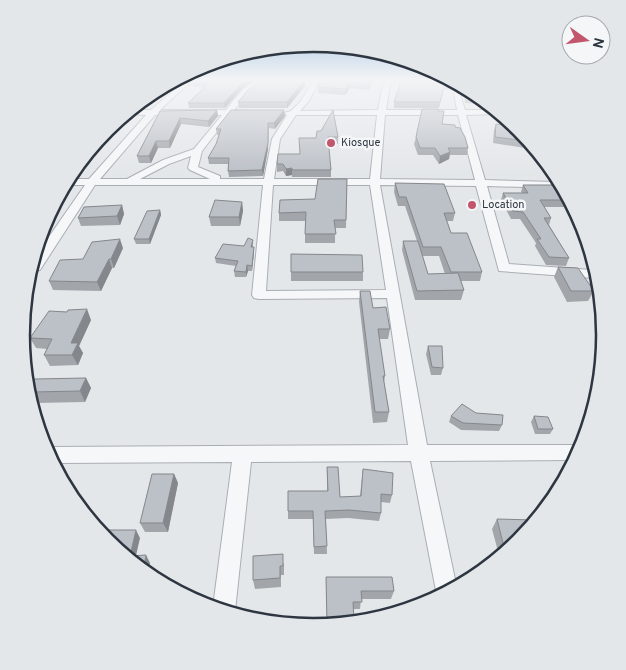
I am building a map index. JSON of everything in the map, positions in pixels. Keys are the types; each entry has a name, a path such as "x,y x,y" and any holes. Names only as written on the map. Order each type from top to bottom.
{"street":[{"path":"223,182 192,168 197,151 229,110"},
{"path":"292,110 288,113 276,139 268,182 259,295 393,294"},
{"path":"382,110 375,183 419,453 445,585"},
{"path":"138,112 255,113"},
{"path":"41,258 92,182 153,112"},
{"path":"462,112 504,268 589,274"},
{"path":"288,113 488,112"},
{"path":"127,181 166,162 197,151"},
{"path":"75,182 552,185"},
{"path":"57,455 570,452"},
{"path":"225,604 242,454"}],"building":[{"path":"217,110 208,121 180,118 169,141 156,141 149,156 137,156 160,111"},
{"path":"231,110 284,110 274,123 268,123 268,143 262,170 228,171 229,158 208,158 216,144 221,129 216,129"},
{"path":"333,110 338,137 328,137 331,170 292,170 292,168 286,169 283,164 277,164 278,154 300,154 299,138 316,138 317,131 321,131"},
{"path":"422,110 444,111 442,124 455,125 455,127 460,128 468,148 448,148 450,152 440,156 435,148 420,148 416,137"},
{"path":"496,124 503,125 518,140 495,137"},
{"path":"318,179 347,179 346,220 334,220 336,234 305,234 306,212 279,213 280,200 315,199"},
{"path":"395,183 444,184 455,213 444,213 451,233 467,233 482,272 451,272 441,247 423,247 406,197 399,197"},
{"path":"523,185 552,185 561,200 540,200 551,218 544,218 569,258 549,257 537,239 541,239 523,212 513,211 503,193 528,193"},
{"path":"215,200 242,202 239,217 209,217"},
{"path":"122,205 117,216 78,218 84,207"},
{"path":"160,210 149,239 134,239 147,211"},
{"path":"248,238 253,240 251,247 254,247 252,266 247,265 246,272 234,271 238,261 215,258 223,244 244,246"},
{"path":"120,239 97,282 49,281 60,260 83,259 92,242"},
{"path":"403,241 418,241 428,274 458,273 464,290 417,291"},
{"path":"291,254 362,255 363,272 291,272"},
{"path":"558,267 578,268 593,291 571,291"},
{"path":"360,291 370,291 373,308 386,307 390,329 378,329 389,412 375,412"},
{"path":"87,309 71,343 78,343 72,355 44,355 52,339 30,338 49,311 67,312 68,310"},
{"path":"428,346 442,346 443,368 432,367"},
{"path":"86,378 80,391 36,392 34,381 35,379"},
{"path":"462,404 476,413 503,415 502,425 463,423 451,416"},
{"path":"534,416 548,417 553,429 538,429"},
{"path":"327,467 338,467 340,497 361,496 363,469 393,473 392,495 381,494 381,513 349,510 325,511 327,546 314,547 313,511 288,511 288,491 328,491"},
{"path":"152,474 174,474 163,523 140,523"},
{"path":"497,519 528,520 526,522 503,545"},
{"path":"108,530 136,530 131,552"},
{"path":"283,554 280,578 253,580 253,556"},
{"path":"146,555 145,562 136,556"},
{"path":"326,577 392,577 394,591 361,591 362,602 353,602 354,615 327,617"}],"place":[{"name":"Kiosque","path":"331,143"},
{"name":"Location","path":"472,205"}]}
